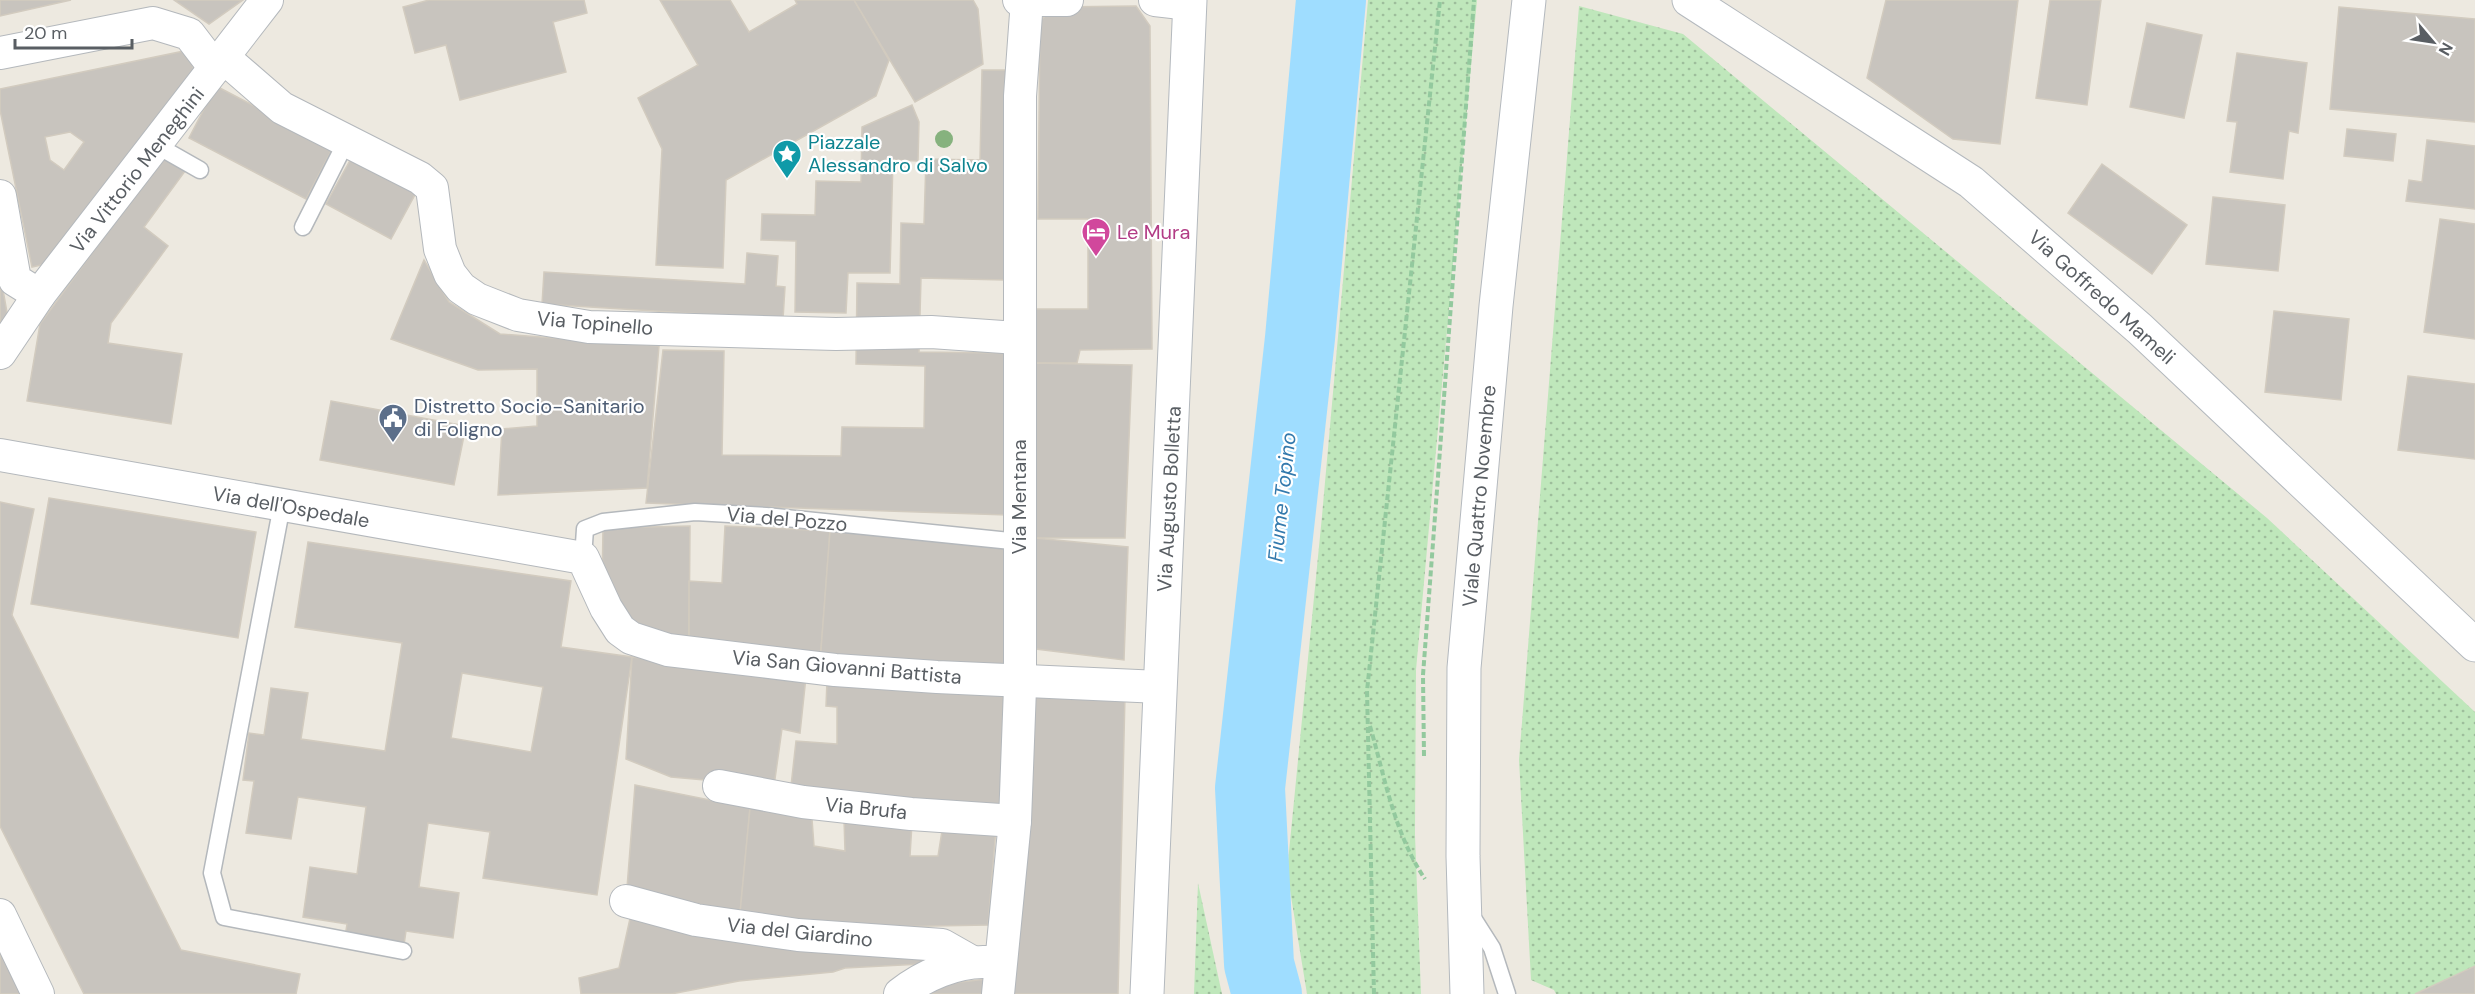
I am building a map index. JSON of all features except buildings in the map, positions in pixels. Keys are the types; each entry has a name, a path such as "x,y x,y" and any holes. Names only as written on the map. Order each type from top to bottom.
{"main road":[{"name":"Viale Quattro Novembre","path":"1467,994 1464,904 1464,668 1496,306 1528,0"},
{"name":"Via Goffredo Mameli","path":"1689,0 1971,182 2140,329 2475,645"},
{"name":"Via Augusto Bolletta","path":"1147,994 1190,2"}],"street":[{"path":"1024,0 1067,0"},
{"name":"Via Mentana","path":"998,994 987,962 1015,821 1020,542 1018,338 1020,96 1024,0"},
{"name":"Via Augusto Bolletta","path":"1155,0 1190,2"},
{"name":"Via Vittorio Meneghini","path":"4,347 39,295 267,1"},
{"name":"Via Topinello","path":"0,53 153,23 189,34 219,63 282,108 420,178 432,188 440,249 450,274 469,294 504,311 534,319 589,327 836,334 931,332 1018,338"},
{"path":"0,196 15,280 39,295"},
{"name":"Via dell'Ospedale","path":"0,455 583,558"},
{"name":"Via San Giovanni Battista","path":"583,558 606,608 620,630 631,638 668,650 835,670 1160,687"},
{"name":"Via Brufa","path":"718,786 802,802 911,814 1015,821"},
{"name":"Via del Giardino","path":"626,902 696,920 798,935 942,945 987,962"},
{"path":"0,915 38,994"},
{"path":"900,994 920,979 987,962"}],"lane":[{"path":"303,227 347,140"},
{"path":"156,145 200,170"},
{"path":"282,505 212,873 224,917 404,951"},
{"name":"Via del Pozzo","path":"583,558 585,529 603,522 695,512 765,516 1020,542"},
{"path":"1464,904 1492,948 1507,994"}],"path":[{"path":"1374,994 1367,691 1440,0"},
{"path":"1449,303 1474,0"},
{"path":"1368,719 1400,835 1425,879"}],"green space":[{"path":"1368,0 1477,0 1416,670 1415,835 1421,994 1307,994 1287,872 1322,516"},
{"path":"1579,6 1683,34 2267,518 2475,712 2475,994 1556,994 1554,990 1531,980 1519,760"},
{"path":"1198,883 1222,994 1194,994"}],"waterway":[{"name":"Fiume Topino","path":"1267,994 1259,964 1250,788 1300,338 1331,0"}],"place":[{"name":"Piazzale Alessandro di Salvo","path":"787,180"},
{"name":"Le Mura","path":"1096,258"},
{"name":"Distretto Socio-Sanitario di Foligno","path":"393,444"}]}
